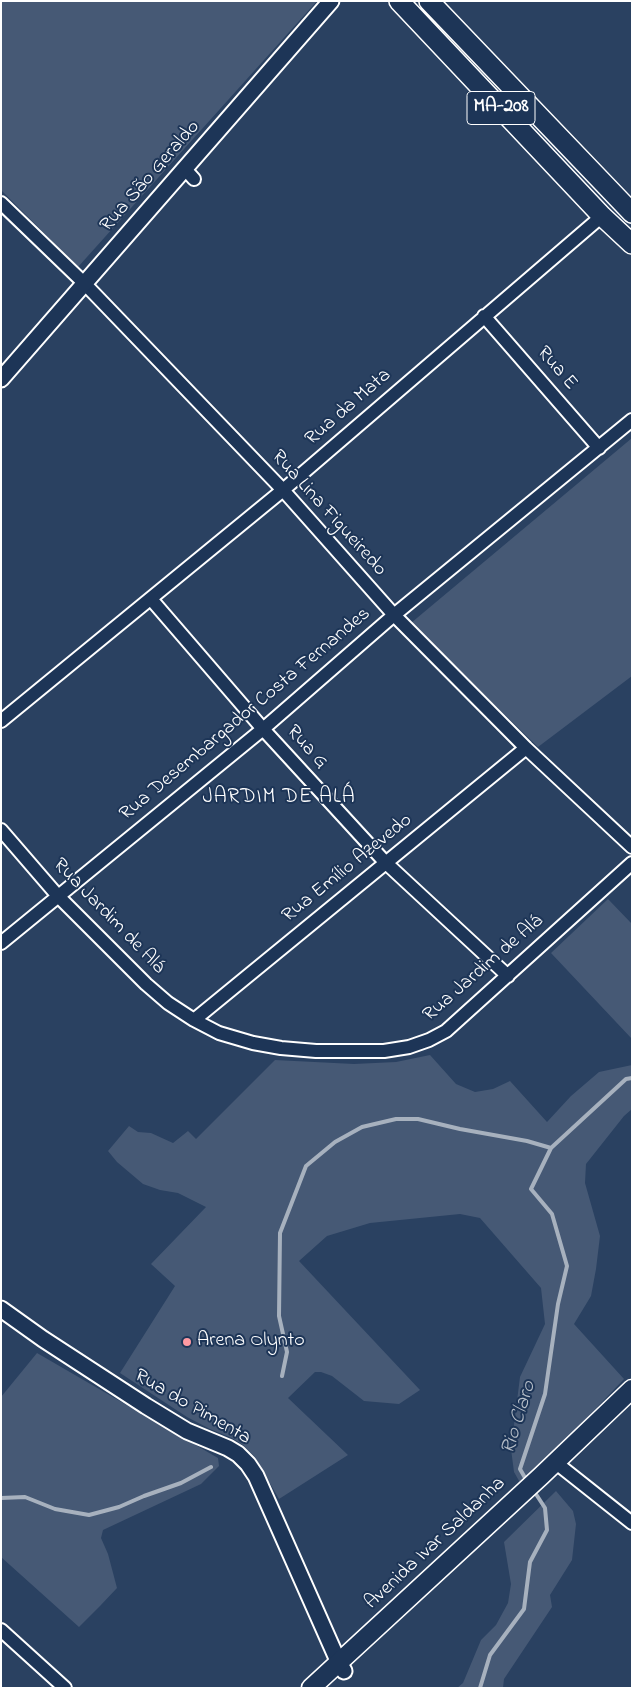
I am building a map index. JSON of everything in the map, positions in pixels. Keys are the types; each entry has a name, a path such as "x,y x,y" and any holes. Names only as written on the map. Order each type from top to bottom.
{"main road":[{"name":"MA-208","path":"399,1 602,216 632,244"},
{"name":"MA-208","path":"429,1 627,203"},
{"path":"602,216 627,203"},
{"name":"Avenida Ivar Saldanha","path":"560,1465 632,1389"},
{"name":"Avenida Ivar Saldanha","path":"325,1688 342,1667 519,1502 632,1403"},
{"name":"Avenida Ivar Saldanha","path":"311,1688 342,1667"}],"street":[{"name":"Rua São Geraldo","path":"1,379 84,283 190,174 331,1"},
{"name":"Rua Lina Figueiredo","path":"1,203 84,283 283,490 394,615 526,748 632,847"},
{"name":"Rua da Mata","path":"1,721 283,490 602,216"},
{"name":"Rua E","path":"484,316 599,448"},
{"name":"Rua Desembargador Costa Fernandes","path":"1,943 263,729 394,615 632,420"},
{"name":"Rua G","path":"151,599 263,729 385,862 508,976"},
{"name":"Rua Emílio Azevedo","path":"194,1020 526,748"},
{"name":"Rua Jardim de Alá","path":"1,830 58,896 146,984 168,1003 219,1033 253,1043 316,1051 384,1051 409,1047 429,1040 446,1031 632,862"},
{"name":"Rua do Pimenta","path":"1,1309 43,1339 153,1410 187,1431 228,1448 238,1454 248,1464 256,1476 342,1667"},
{"path":"560,1465 632,1523"},
{"path":"1,1630 64,1688"}],"shaded area":[{"path":"1,1 317,1 78,267 1,190"},
{"path":"632,438 632,676 538,747 411,623"},
{"path":"608,899 632,924 632,1039 551,953"},
{"path":"430,1055 456,1084 475,1092 493,1089 510,1081 547,1122 571,1096 599,1072 632,1065 632,1109 624,1116 586,1164 585,1183 600,1236 591,1296 574,1324 624,1379 522,1486 514,1472 511,1449 520,1377 545,1324 541,1288 480,1218 460,1214 370,1223 327,1236 299,1261 420,1390 399,1404 364,1401 332,1376 315,1372 288,1398 348,1455 279,1499 255,1457 243,1445 187,1417 120,1373 175,1286 151,1264 206,1207 178,1193 160,1190 143,1184 117,1162 108,1151 129,1126 138,1132 151,1133 173,1143 188,1131 196,1139 275,1060 354,1064 396,1062"},
{"path":"37,1353 218,1458 219,1466 201,1484 103,1530 101,1538 108,1554 117,1588 79,1627 1,1557 1,1397"},
{"path":"556,1491 573,1511 576,1524 572,1560 550,1595 552,1607 504,1679 503,1688 457,1688 463,1683 481,1640 496,1625 508,1603 511,1584 504,1542"}],"waterway":[{"name":"Rio Claro","path":"528,1483 520,1469 545,1394 558,1304 567,1266 552,1214 531,1189 551,1148 626,1079 632,1078"},
{"name":"Rio Claro","path":"282,1376 287,1352 279,1316 280,1233 306,1166 335,1142 362,1127 396,1119 418,1119 527,1141 551,1148"},
{"path":"1,1498 25,1497 55,1509 89,1515 119,1507 181,1483 211,1467"},
{"name":"Rio Claro","path":"480,1688 490,1655 524,1609 530,1562 547,1530 545,1508 534,1491"}],"place":[{"name":"Arena Olynto","path":"187,1342"}],"district":[{"name":"JARDIM DE ALÁ","path":"279,799"}]}
